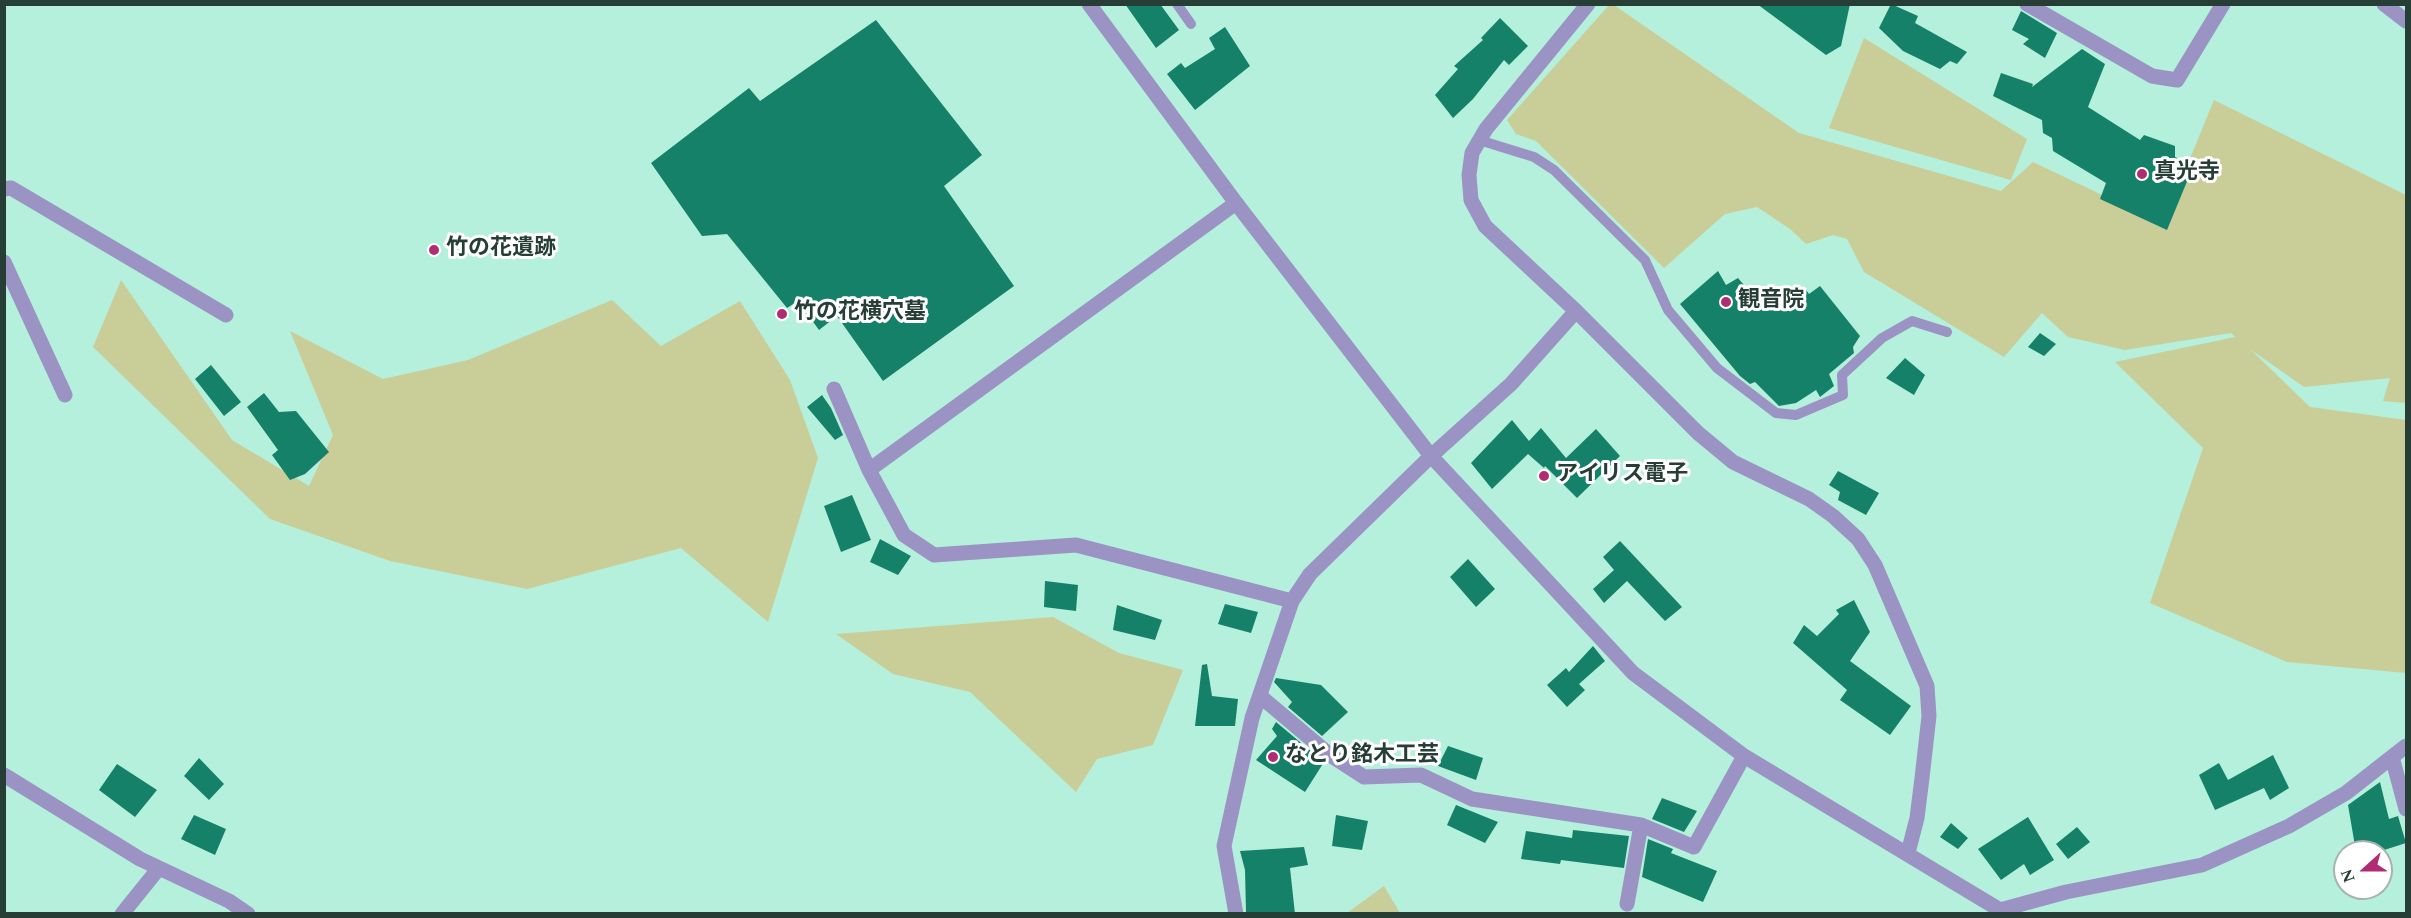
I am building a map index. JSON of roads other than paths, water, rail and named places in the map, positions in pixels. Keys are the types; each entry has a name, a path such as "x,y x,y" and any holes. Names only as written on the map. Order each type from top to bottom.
{"street":[{"path":"1089,4 1236,203 1431,456 1633,673 1744,756 2003,912 2066,892 2202,865 2289,826 2346,793 2406,746"},
{"path":"1588,4 1499,110 1479,140 1472,153 1469,175 1471,200 1485,226 1576,311 1698,433 1733,462 1809,499 1833,516 1858,539 1875,565 1927,686 1929,716 1922,778 1917,818 1908,853"},
{"path":"2027,4 2152,76 2177,80 2223,4"},
{"path":"2384,4 2406,21"},
{"path":"4,189 11,188 226,315"},
{"path":"869,470 1236,203"},
{"path":"4,262 65,395"},
{"path":"1236,914 1224,846 1252,718 1292,601 1310,574 1431,456 1511,384 1576,311"},
{"path":"834,389 869,470 904,535 934,555 1076,545 1292,601"},
{"path":"1260,696 1330,755 1364,777 1421,775 1472,799 1641,825 1694,847 1744,756"},
{"path":"2392,757 2406,809"},
{"path":"4,775 27,791 159,868 229,901 248,914"},
{"path":"1627,904 1641,825"},
{"path":"122,914 159,868"}],"lane":[{"path":"1177,4 1191,24"},
{"path":"1479,140 1534,157 1554,170 1645,260 1668,310 1717,368 1776,413 1796,415 1843,395 1842,375 1882,338 1912,321 1947,332"}],"place":[{"name":"真光寺","path":"2142,174"},
{"name":"竹の花遺跡","path":"434,250"},
{"name":"観音院","path":"1726,302"},
{"name":"竹の花横穴墓","path":"782,314"},
{"name":"アイリス電子","path":"1544,476"},
{"name":"なとり銘木工芸","path":"1273,757"}]}
